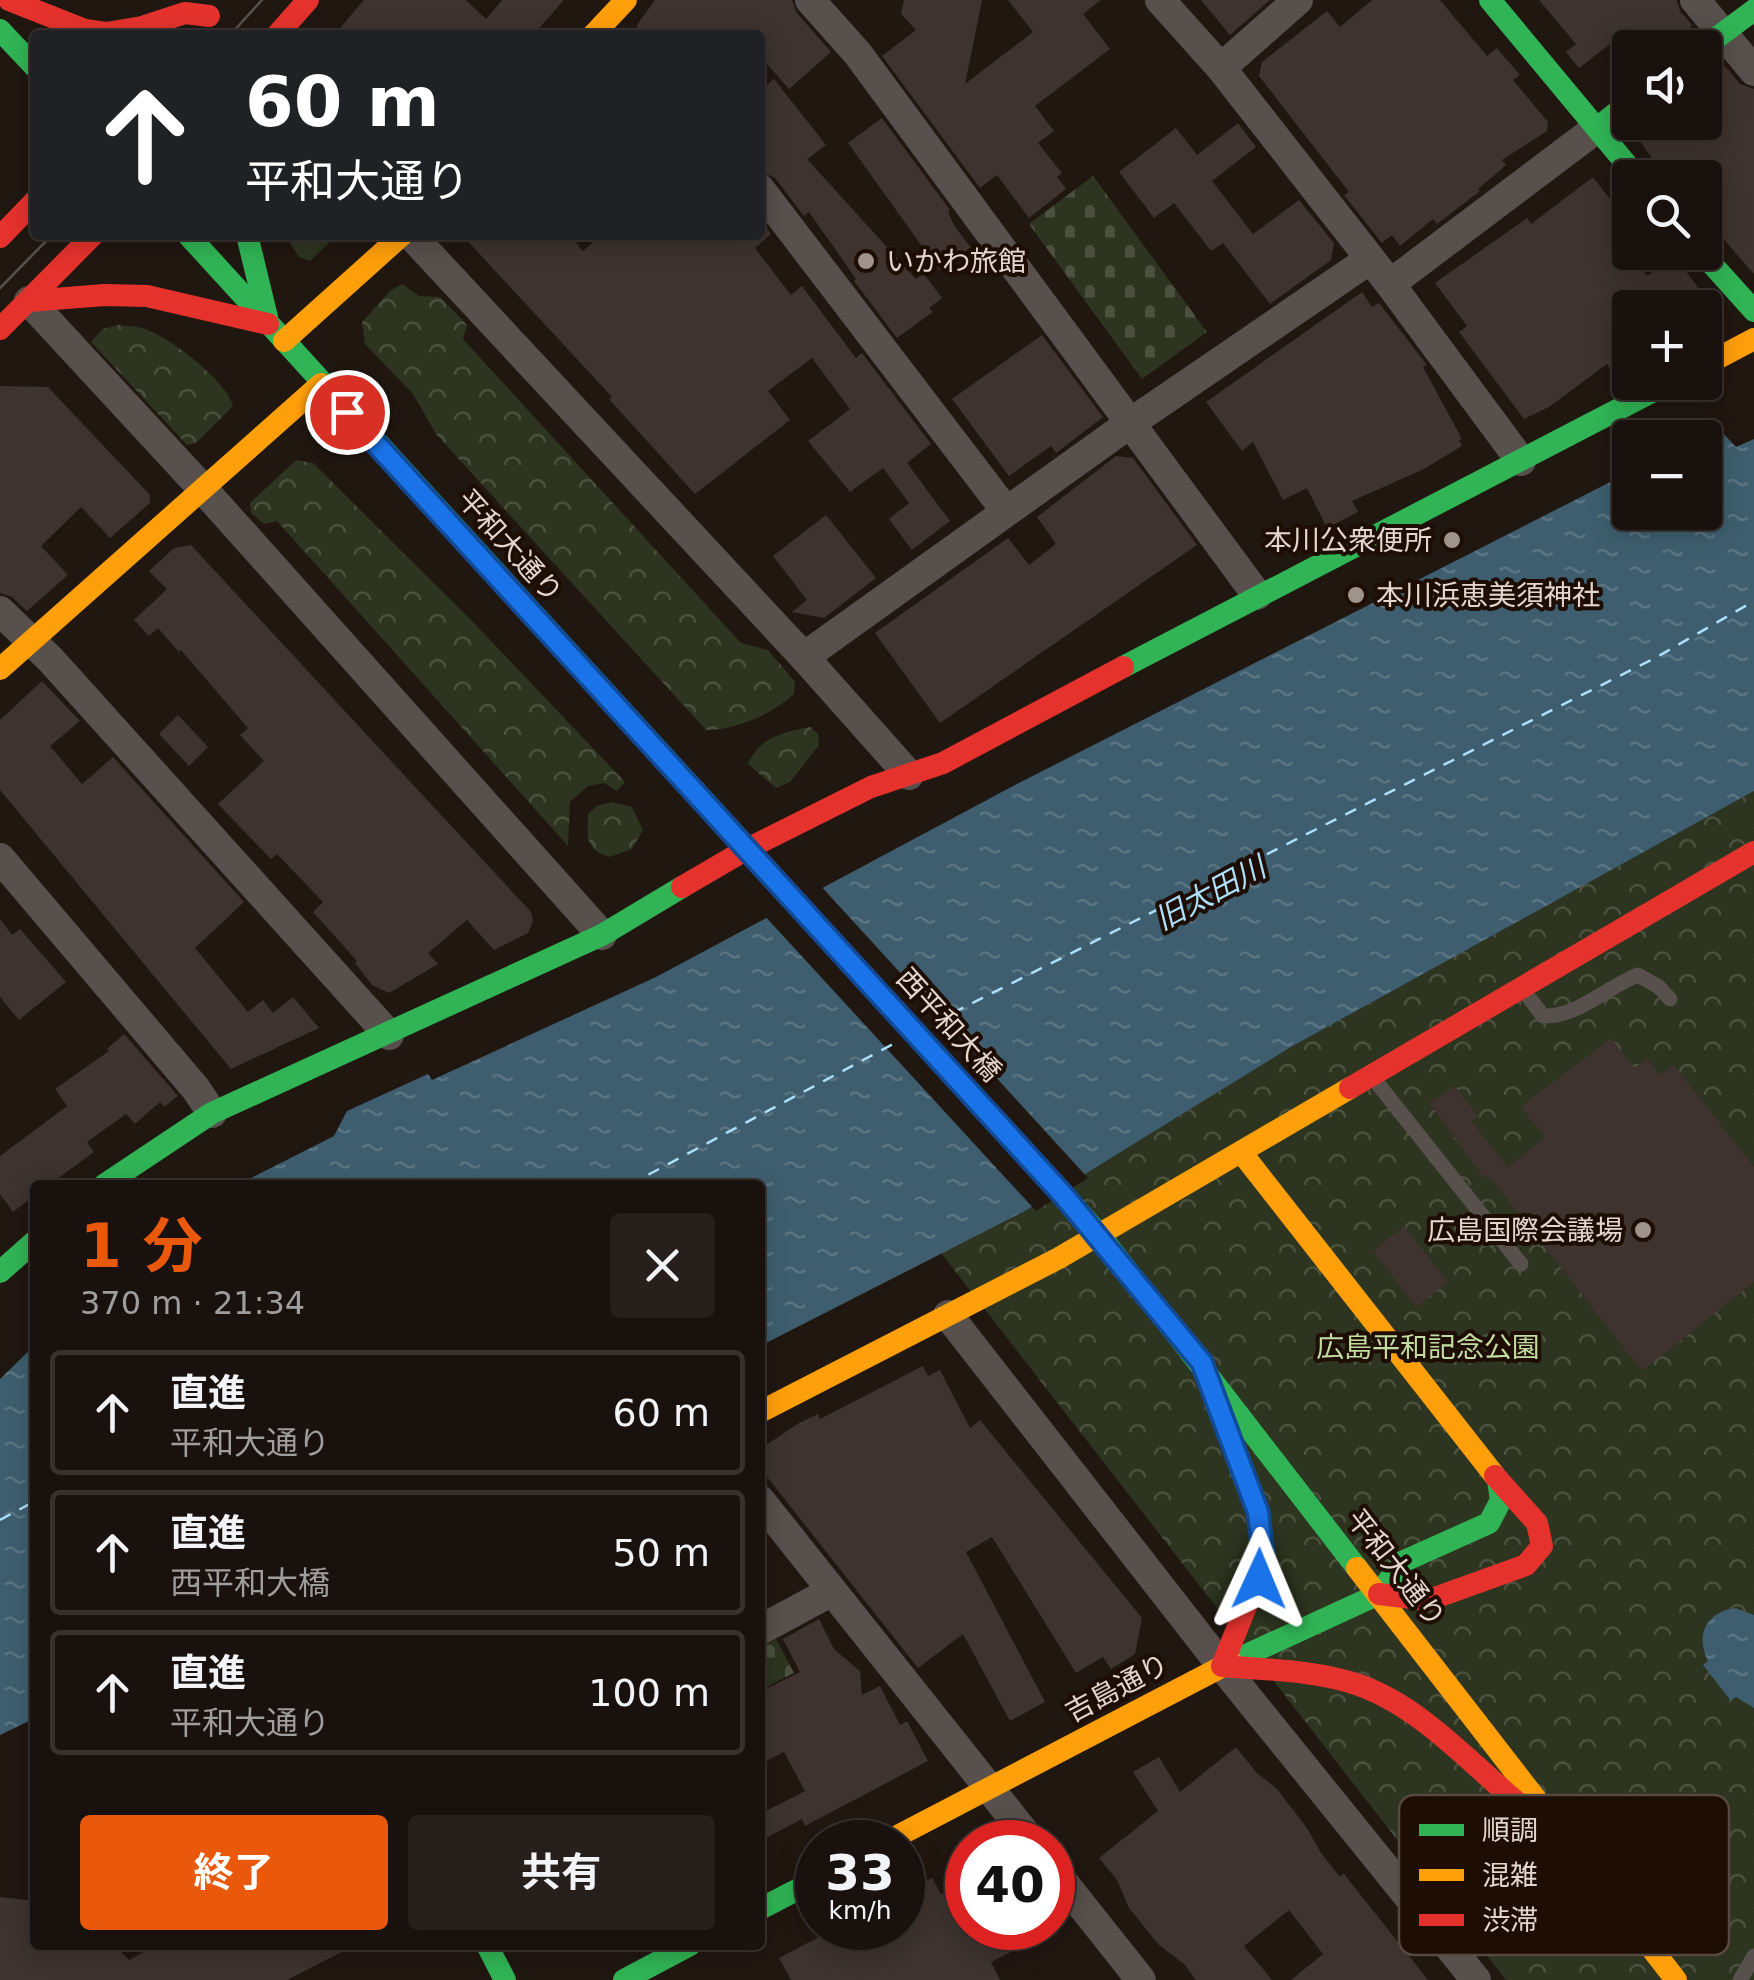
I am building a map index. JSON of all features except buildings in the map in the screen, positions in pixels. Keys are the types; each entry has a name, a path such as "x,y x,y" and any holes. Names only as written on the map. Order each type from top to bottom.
{"street":[{"path":"8,0 85,30"},
{"path":"281,30 308,0"},
{"path":"810,0 858,54 1258,595"},
{"path":"1160,0 1221,68 1370,258 1520,461"},
{"path":"1221,68 1298,0"},
{"path":"1490,0 1623,160"},
{"path":"1695,0 1708,30"},
{"path":"1722,33 1754,10"},
{"path":"128,30 186,13 204,13"},
{"path":"0,30 30,62"},
{"path":"1722,47 1754,71"},
{"path":"1390,284 1612,116"},
{"path":"765,196 1006,511"},
{"path":"0,237 30,206"},
{"path":"0,329 87,240"},
{"name":"平和大通り","path":"193,240 790,896"},
{"path":"248,240 276,332"},
{"path":"276,332 396,240"},
{"path":"416,240 909,775"},
{"path":"804,657 1129,424 1370,258"},
{"path":"1717,270 1754,311"},
{"path":"29,301 146,296 276,332"},
{"path":"29,301 602,935"},
{"path":"1722,356 1754,339"},
{"path":"0,669 321,384"},
{"path":"111,1180 212,1112 389,1035 602,935 746,849 871,787 943,763 1637,400"},
{"path":"0,611 50,659 389,1035"},
{"path":"765,1409 1099,1234 1754,852"},
{"path":"0,858 212,1112"},
{"name":"西平和大橋","path":"790,896 1064,1196"},
{"path":"1240,1152 1498,1480 1537,1523 1542,1546 1526,1565 1429,1600 1379,1594 1402,1562 1488,1523 1500,1500 1498,1480"},
{"name":"平和大通り","path":"1064,1196 1202,1363 1532,1795"},
{"path":"948,1315 1399,1885"},
{"path":"1202,1363 1258,1512 1264,1562 1222,1666"},
{"path":"765,1506 1014,1820"},
{"path":"765,1627 832,1592"},
{"name":"吉島通り","path":"925,1822 1222,1666 1379,1594"},
{"path":"1222,1666 1328,1676 1371,1690 1397,1705 1507,1795"},
{"path":"765,1905 795,1890"},
{"path":"1075,1897 1141,1980"},
{"path":"489,1950 504,1980"},
{"path":"624,1980 681,1950"},
{"path":"1456,1955 1476,1980"},
{"name":"平和大通り","path":"1656,1955 1676,1980"}],"lane":[{"path":"1522,988 1530,1004 1543,1016 1561,1017 1614,985 1638,976 1659,987 1670,999"},
{"path":"1371,1076 1521,1264"},
{"path":"1740,1980 1754,1956"}],"green space":[{"path":"1093,176 1207,332 1142,379 1029,224"},
{"path":"288,240 332,240 310,261 299,257"},
{"path":"402,284 419,296 440,297 467,325 463,339 741,643 768,650 795,682 794,694 753,720 706,730 436,434 413,394 365,344 362,322 390,291"},
{"path":"118,325 142,328 167,340 209,372 228,396 233,406 196,443 187,445 91,342 103,329"},
{"path":"296,460 313,463 473,622 625,782 617,791 604,783 588,786 570,802 568,846 277,521 264,524 251,513 250,503"},
{"path":"810,727 818,734 819,745 790,782 776,788 748,764 766,742"},
{"name":"広島平和記念公園","path":"1754,791 1754,1980 1506,1980 1487,1955 1729,1955 1729,1795 1399,1795 1399,1842 941,1253 1025,1211 1291,1047"},
{"path":"612,802 632,807 643,830 632,849 609,857 591,846 588,814 597,806"},
{"path":"776,1639 794,1673 765,1688 765,1644"}],"water":[{"name":"旧太田川","path":"1722,432 1736,447 1754,439 1754,791 1291,1047 1025,1211 765,1343 765,1180 247,1180 334,1136 347,1111 428,1074 432,1080 656,977 1013,786 1612,481 1612,530 1722,530"},
{"path":"30,1350 30,1720 0,1735 0,1379"},
{"path":"1735,1608 1754,1615 1754,1708 1736,1697 1731,1701 1703,1665 1708,1661 1703,1643 1706,1627 1717,1614"}],"pier":[{"path":"819,884 1088,1178 1036,1211 763,914"}],"ferry route":[{"path":"933,1023 1657,657 1754,601"},
{"path":"638,1180 895,1043"},
{"path":"0,1520 30,1504"}],"tram line":[{"path":"235,30 262,0"},
{"path":"0,288 47,240"}],"traffic: fast":[{"path":"1490,0 1623,160"},
{"path":"1722,34 1754,10"},
{"path":"0,30 30,62"},
{"path":"1597,128 1612,116"},
{"path":"193,240 740,840"},
{"path":"248,240 267,317"},
{"path":"1717,270 1754,311"},
{"path":"1123,667 1636,400"},
{"path":"112,1180 212,1113 602,935 682,887"},
{"path":"1071,1203 1357,1568"},
{"path":"0,1272 30,1245"},
{"path":"1231,1662 1379,1594 1402,1562 1489,1523 1501,1500 1498,1480"},
{"path":"765,1906 795,1891"},
{"path":"490,1950 505,1980"},
{"path":"624,1980 681,1950"}],"traffic: slow":[{"path":"598,30 626,0"},
{"path":"284,341 396,240"},
{"path":"1722,356 1754,339"},
{"path":"0,669 321,384"},
{"path":"765,1409 1059,1258 1350,1088"},
{"path":"1241,1152 1495,1476"},
{"path":"1357,1568 1533,1795"},
{"path":"925,1822 1231,1662"},
{"path":"1657,1955 1676,1980"}],"traffic: jam":[{"path":"9,0 85,30"},
{"path":"281,30 308,0"},
{"path":"124,30 185,13 209,16"},
{"path":"0,237 30,206"},
{"path":"0,329 88,240"},
{"path":"29,301 147,296 268,324"},
{"path":"682,887 747,849 871,787 943,763 1123,667"},
{"path":"740,840 1071,1203"},
{"path":"1350,1088 1754,852"},
{"path":"1218,1406 1258,1512 1264,1562 1222,1666"},
{"path":"1379,1594 1429,1600 1526,1565 1542,1546 1537,1523 1495,1476"},
{"path":"1222,1666 1325,1676 1382,1695 1424,1722 1509,1795"}],"place":[{"name":"いかわ旅館","path":"866,261"},
{"name":"本川公衆便所","path":"1452,540"},
{"name":"本川浜恵美須神社","path":"1356,595"},
{"name":"広島国際会議場","path":"1643,1230"}],"route":[{"path":"347,412 1099,1234 1202,1363 1258,1512 1264,1562 1259,1579"}]}
